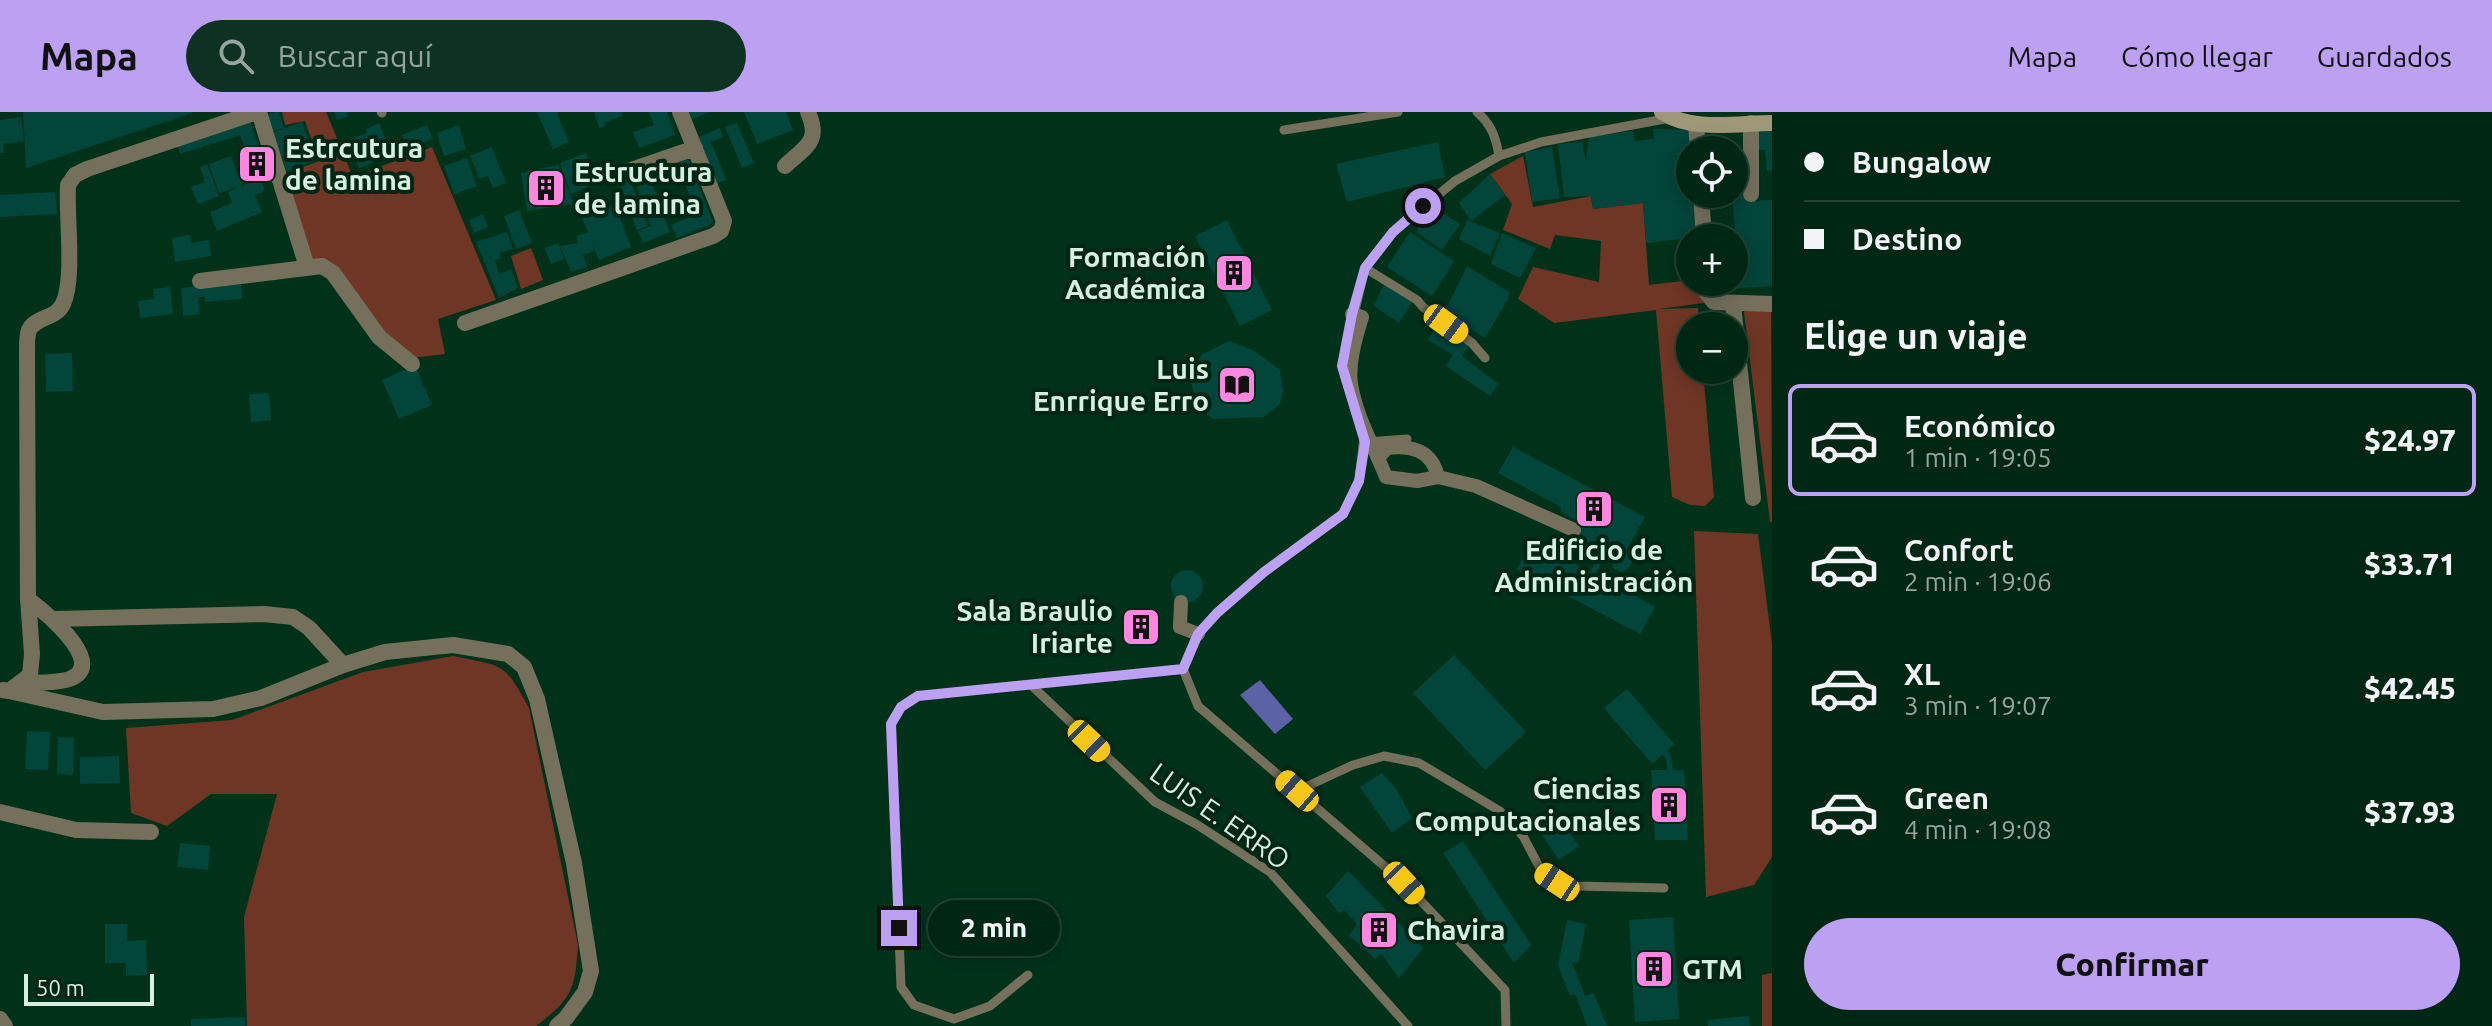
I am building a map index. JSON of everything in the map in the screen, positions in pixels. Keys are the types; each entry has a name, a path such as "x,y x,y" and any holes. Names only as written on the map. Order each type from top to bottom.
{"main road":[{"path":"1666,115 1696,124 1772,123"}],"street":[{"path":"10,688 30,675 32,654 28,599 29,331 37,322 55,314 68,288 68,185 75,175 223,118 258,112 307,267"},
{"path":"465,323 721,231 724,221 680,112"},
{"path":"785,166 813,139 815,128 808,112"},
{"path":"1751,123 1751,194"},
{"path":"1696,124 1697,136"},
{"path":"628,171 695,148"},
{"path":"200,281 322,266 333,273 379,337 412,364"},
{"path":"1709,296 1714,302 1772,304"},
{"path":"1733,304 1753,498"},
{"path":"1352,314 1362,317 1354,345 1351,382 1369,441 1386,477 1417,481 1438,477 1476,486 1574,530"},
{"path":"1378,458 1387,448 1406,446 1427,456 1438,477"},
{"path":"10,688 70,679 77,674 81,663 76,646 55,619 28,599"},
{"path":"1181,602 1180,627 1198,634"},
{"path":"55,619 264,614 293,617 309,628 343,665"},
{"path":"10,688 103,712 213,709 261,698 343,665 385,652 453,645 508,654 524,667 537,699 574,863 591,971 585,992 557,1026"},
{"path":"0,812 76,830 151,832"},
{"path":"0,1019 5,1026"}],"lane":[{"path":"1284,130 1398,112"},
{"path":"1477,112 1487,121 1495,136 1499,156"},
{"path":"1352,314 1365,268 1393,232 1455,181 1499,156 1541,142 1666,115"},
{"path":"1365,268 1417,300 1472,343 1485,358"},
{"path":"1407,439 1369,441 1359,481 1343,514 1264,572 1217,613 1198,634 1183,669 1198,706 1404,883 1505,990 1506,1026"},
{"path":"1028,975 990,1006 954,1019 914,1005 901,987 891,724 901,707 918,696 1183,669"},
{"name":"LUIS E. ERRO","path":"1031,685 1155,802 1196,824 1270,872 1408,1026"},
{"path":"1297,791 1353,765 1384,756 1419,763 1500,811 1523,836 1542,872 1557,882 1576,886 1664,888"}],"shaded area":[{"path":"282,112 326,112 353,177 432,147 496,300 438,319 445,354 412,358 383,335 337,271 309,262 287,173 319,161 305,121 285,125"},
{"path":"1523,156 1533,207 1591,196 1593,209 1643,203 1649,285 1676,282 1676,296 1703,296 1704,303 1658,309 1698,308 1698,312 1676,312 1676,384 1704,384 1714,497 1705,506 1690,505 1672,497 1656,310 1554,323 1518,299 1533,267 1599,282 1601,241 1555,235 1550,249 1503,230 1512,204 1490,174"},
{"path":"531,248 543,280 521,289 511,256"},
{"path":"1743,304 1771,304 1772,522 1748,344 1748,312 1744,312"},
{"path":"1694,531 1758,534 1772,644 1772,857 1754,885 1706,897"},
{"path":"453,656 501,668 529,708 578,945 570,992 558,1008 536,1026 247,1026 244,917 277,794 211,794 167,826 131,813 126,728 232,720 363,672"},
{"path":"1772,973 1772,1026 1762,1026 1762,975"}],"water":[{"path":"1260,680 1293,719 1275,734 1240,695"}],"building":[{"path":"23,112 192,112 192,113 26,168"},
{"name":"Estrcutura de lamina","path":"279,112 284,128 273,131 268,114"},
{"path":"334,112 347,112 348,116 337,120"},
{"name":"Estructura de lamina","path":"537,112 558,112 569,142 553,149"},
{"path":"594,112 621,112 623,116 605,122 606,125 599,128"},
{"path":"649,112 667,112 675,135 639,148 633,132 654,125"},
{"path":"684,112 710,112 688,121"},
{"path":"744,112 786,112 793,130 757,144"},
{"path":"21,117 24,141 3,144 4,153 0,153 0,120"},
{"path":"249,118 259,147 246,152 240,135 180,154 177,144"},
{"path":"302,122 315,161 286,171 273,132"},
{"path":"379,123 392,155 359,168 348,140 367,133 366,129"},
{"path":"737,123 754,163 742,168 725,127"},
{"path":"1751,123 1772,123 1772,170 1767,171 1765,150 1750,150"},
{"path":"427,125 433,139 408,149 402,135"},
{"path":"459,125 466,149 444,156 437,133"},
{"path":"720,128 723,137 711,142 726,180 712,185 694,139"},
{"path":"1653,129 1691,130 1691,136 1676,136 1676,156 1668,157 1676,157 1676,208 1697,208 1698,224 1676,224 1676,240 1646,243 1643,203 1593,209 1591,196 1564,197 1558,144 1582,142 1586,162 1589,136 1633,131 1634,141 1654,139"},
{"path":"1438,142 1445,177 1347,202 1336,164"},
{"path":"492,147 506,183 493,188 488,176 479,179 470,156"},
{"path":"1552,147 1560,198 1532,202 1525,152"},
{"path":"259,149 268,176 260,178 265,191 255,195 262,212 217,231 210,212 232,203 228,192 238,187 219,193 209,164 231,156 242,186 255,181 246,153"},
{"path":"1748,150 1750,201 1772,200 1772,286 1748,288 1748,224 1735,224 1733,208 1748,208"},
{"path":"586,153 597,183 571,194 560,163"},
{"path":"686,153 713,223 677,238 671,225 697,214 678,166 653,177 649,167"},
{"path":"467,158 477,186 454,194 444,166"},
{"path":"207,164 219,196 198,204 191,187 205,182 200,167"},
{"name":"Estructura de lamina","path":"558,165 574,204 527,211 521,173"},
{"path":"646,168 670,232 643,243 638,231 651,226 632,174"},
{"path":"1490,174 1505,195 1471,221 1459,203"},
{"path":"628,175 648,226 637,230 617,179"},
{"path":"55,192 57,214 0,217 0,195"},
{"path":"595,199 599,212 615,205 631,247 599,260 591,243 594,251 583,255 587,267 571,272 560,246 578,243 576,236 588,232 577,206"},
{"path":"1433,207 1460,224 1442,250 1416,232"},
{"path":"519,210 532,243 516,249 504,216"},
{"path":"483,214 488,227 474,233 469,220"},
{"name":"Formación Académica","path":"1227,220 1272,310 1240,326 1195,236"},
{"path":"1467,220 1500,233 1490,256 1459,239"},
{"path":"507,232 513,249 499,253 501,258 495,260 499,274 511,269 518,288 499,298 476,242"},
{"path":"1410,232 1454,261 1432,296 1387,267"},
{"path":"1502,233 1536,248 1520,278 1491,264"},
{"path":"190,235 191,243 209,240 211,256 175,262 172,238"},
{"path":"558,243 564,259 551,264 545,248"},
{"path":"1467,266 1509,292 1485,338 1444,313"},
{"path":"241,282 242,299 205,302 205,297 198,297 200,314 183,316 181,288"},
{"path":"1385,282 1414,299 1399,323 1374,306"},
{"path":"170,287 173,314 140,318 138,301 154,299 153,289"},
{"path":"1438,323 1471,342 1462,356 1498,384 1490,396 1446,366 1453,355 1428,340"},
{"name":"Luis Enrrique Erro","path":"1229,341 1253,350 1280,370 1283,391 1280,404 1264,417 1212,419 1197,405 1190,379 1201,355"},
{"path":"72,353 73,391 46,392 45,354"},
{"path":"415,365 432,405 399,419 382,380"},
{"path":"269,393 271,420 251,422 249,394"},
{"path":"1513,447 1645,517 1626,551 1632,562 1628,569 1622,572 1614,569 1610,559 1605,557 1595,574 1655,607 1640,634 1517,569 1533,541 1590,572 1600,554 1574,540 1582,524 1560,511 1561,507 1498,473"},
{"path":"1187,570 1198,575 1203,586 1198,597 1187,602 1176,597 1171,586 1176,575"},
{"name":"Sala Braulio Iriarte","path":"1160,612 1160,640 1123,641 1122,615"},
{"path":"1454,655 1526,732 1485,770 1413,693"},
{"path":"1627,689 1674,744 1667,751 1673,770 1684,770 1688,840 1655,840 1651,770 1667,770 1666,758 1662,755 1652,764 1604,708"},
{"path":"27,731 50,732 48,770 25,769"},
{"path":"58,737 74,738 73,775 57,774"},
{"path":"119,756 120,783 80,784 80,757"},
{"path":"1382,773 1395,787 1412,818 1392,833 1360,787"},
{"path":"1555,812 1579,846 1559,860 1536,826"},
{"path":"1463,841 1531,945 1514,963 1443,853"},
{"path":"180,843 210,846 208,870 177,867"},
{"name":"Chavira","path":"1348,871 1423,948 1399,978 1381,954 1375,959 1349,935 1357,924 1344,910 1339,913 1326,896"},
{"name":"GTM","path":"1673,917 1679,1019 1635,1022 1629,920"},
{"path":"1567,920 1586,924 1578,963 1572,962 1585,996 1594,993 1607,1026 1587,1026 1575,994 1570,996 1558,965"},
{"path":"105,924 127,924 127,941 146,940 147,975 126,976 126,963 105,963"},
{"path":"1749,1016 1750,1026 1708,1026 1708,1020"},
{"path":"245,1017 245,1026 191,1026 191,1019"}],"place":[{"name":"Estrcutura de lamina","path":"257,164"},
{"name":"Estructura de lamina","path":"546,188"},
{"name":"Formación Académica","path":"1234,273"},
{"name":"Luis Enrrique Erro","path":"1237,385"},
{"name":"Edificio de Administración","path":"1594,509"},
{"name":"Sala Braulio Iriarte","path":"1141,627"},
{"name":"Ciencias Computacionales","path":"1669,805"},
{"name":"Chavira","path":"1379,930"},
{"name":"GTM","path":"1654,969"}],"route":[{"path":"899,928 891,724 901,707 918,696 1183,669 1198,634 1217,613 1264,572 1343,514 1359,481 1365,442 1342,366 1352,314 1365,268 1393,232 1423,206"}]}
